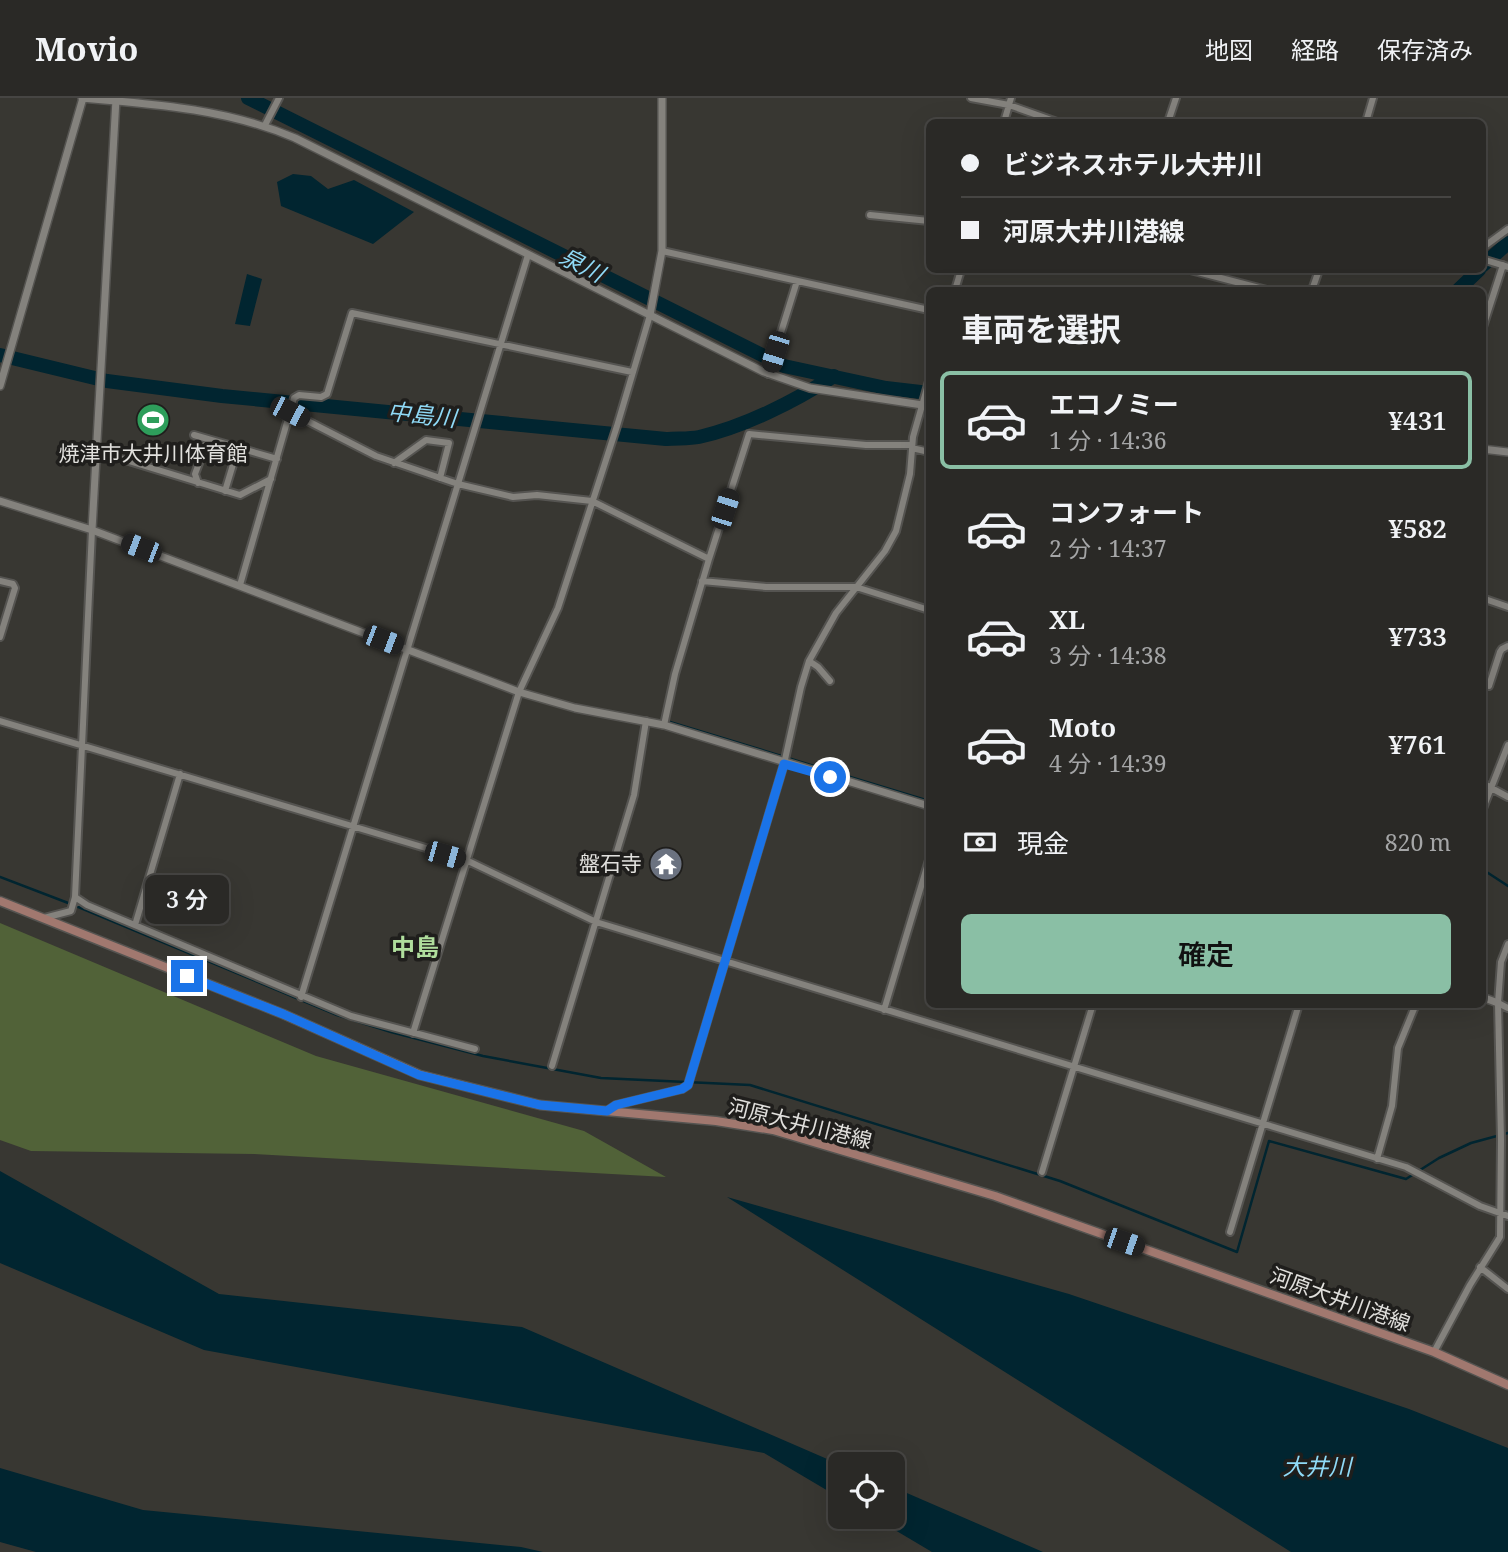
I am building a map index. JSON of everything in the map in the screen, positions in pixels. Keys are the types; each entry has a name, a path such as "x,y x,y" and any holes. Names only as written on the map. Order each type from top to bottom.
{"main road":[{"name":"河原大井川港線","path":"0,901 283,1014 419,1075 540,1105 716,1121 772,1130 995,1196 1434,1352 1508,1385"}],"street":[{"path":"0,386 83,98 116,99 228,116 265,125 768,374 835,393 925,405 912,447 910,474 897,531 885,551 836,612 810,661 787,754 688,1085 682,1089 616,1105 607,1111"},
{"path":"413,1033 519,692 558,608 650,315 662,251 662,98"},
{"path":"971,98 1010,102 1050,119"},
{"path":"1169,119 1176,98"},
{"path":"1367,119 1373,98"},
{"path":"44,918 71,909 74,898 116,99"},
{"path":"265,125 278,100"},
{"path":"1005,119 1010,102"},
{"path":"870,215 926,221"},
{"path":"1486,244 1508,229"},
{"path":"662,251 926,309"},
{"path":"302,997 528,255"},
{"path":"1486,261 1505,266 1486,319"},
{"path":"1202,273 1255,287"},
{"path":"768,374 797,281"},
{"path":"240,584 294,398 299,395 321,397 327,394 352,313 632,372"},
{"path":"290,412 394,463 458,484 513,496 537,495 592,501 709,559"},
{"path":"664,725 675,674 702,580 749,434 912,447 926,451"},
{"path":"194,435 277,459"},
{"path":"198,483 195,474 208,439"},
{"path":"394,463 426,440 449,443 440,478"},
{"path":"225,491 239,448"},
{"path":"1486,449 1508,452"},
{"path":"96,451 240,495 271,479"},
{"path":"0,501 92,530 240,584 519,692 575,708 664,725 926,806"},
{"path":"0,580 13,584 15,588 0,636"},
{"path":"702,580 766,587 856,587 926,609"},
{"path":"1486,599 1508,607"},
{"path":"1489,686 1500,652 1508,646"},
{"path":"810,661 830,681"},
{"path":"0,720 466,860 596,922 1409,1168 1500,1215 1508,1216"},
{"path":"552,1066 634,795 646,721"},
{"path":"1486,801 1508,745"},
{"path":"135,925 180,775"},
{"path":"1486,785 1508,797"},
{"path":"884,1010 926,870"},
{"path":"74,898 351,1016 475,1049"},
{"path":"1434,1352 1480,1267 1500,1237 1503,1137 1498,1003 1499,972 1508,944"},
{"path":"1486,998 1508,1009"},
{"path":"1042,1172 1092,1008"},
{"path":"1230,1232 1298,1008"},
{"path":"1377,1159 1392,1106 1398,1048 1414,1008"},
{"path":"1480,1267 1508,1289"}],"green space":[{"path":"0,923 316,1056 584,1131 666,1177 254,1154 31,1151 0,1140"}],"water":[{"path":"293,174 311,176 328,189 354,180 414,212 373,244 281,206 277,182"},
{"path":"247,274 262,279 250,326 235,324"},
{"path":"0,1171 219,1294 522,1327 828,1459 828,1491 764,1453 204,1350 0,1263"},
{"name":"大井川","path":"727,1197 1069,1294 1409,1409 1508,1448 1508,1552 1291,1552"},
{"path":"0,1468 143,1510 521,1547 543,1552 36,1552 0,1542"},
{"path":"905,1492 1043,1552 932,1552 893,1529 905,1529"}],"waterway":[{"name":"泉川","path":"248,98 784,366 886,388 926,393"},
{"name":"泉川","path":"1486,262 1508,243"},
{"name":"泉川","path":"1461,287 1476,273"},
{"name":"中島川","path":"0,355 107,381 222,396 666,439 699,437 734,427 786,404 834,376"},
{"path":"670,722 926,800"},
{"path":"1486,872 1508,886"},
{"path":"0,877 337,1015 391,1032 483,1056 601,1078 750,1085 1060,1181 1237,1252 1269,1141 1406,1179 1439,1158 1471,1143 1508,1133"}],"place":[{"name":"焼津市大井川体育館","path":"153,420"},
{"name":"盤石寺","path":"666,864"}],"district":[{"name":"中島","path":"415,948"}],"route":[{"path":"187,976 283,1014 419,1075 540,1105 607,1111 616,1105 682,1089 688,1085 784,764 830,777"}]}
